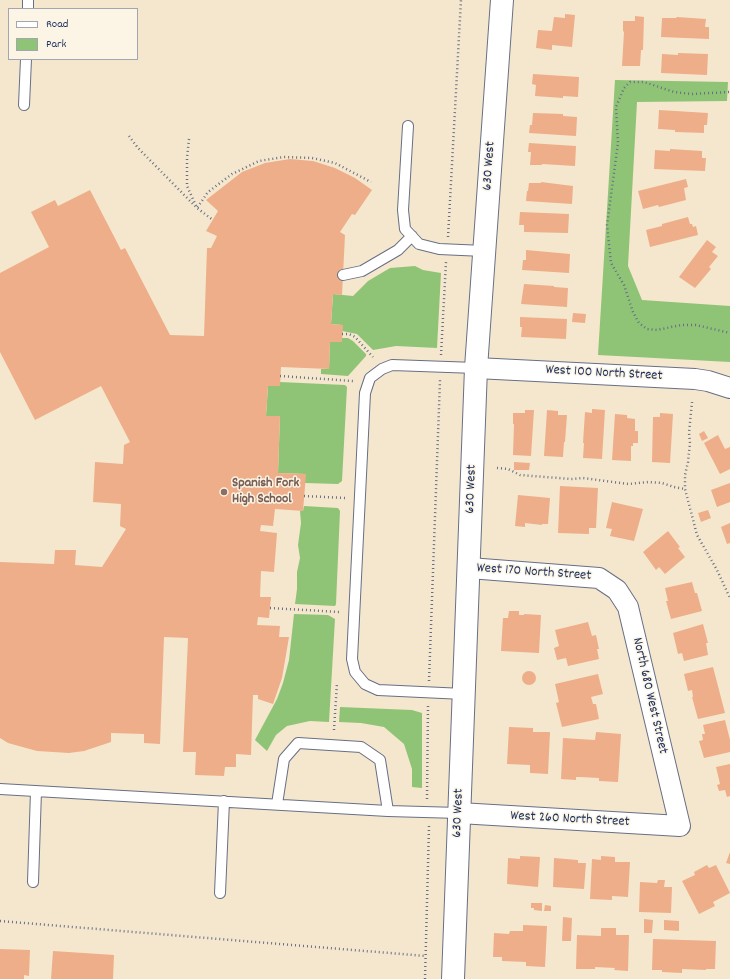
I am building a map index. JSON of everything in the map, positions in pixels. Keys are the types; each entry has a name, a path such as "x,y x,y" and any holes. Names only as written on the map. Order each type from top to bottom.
{"street":[{"name":"630 West","path":"453,979 476,368 502,0"},
{"name":"West 100 North Street","path":"476,368 695,379 708,381 730,388"},
{"name":"West 170 North Street","path":"469,568 599,578"},
{"name":"North 680 West Street","path":"599,578 616,590 628,607 680,826"},
{"name":"West 260 North Street","path":"459,813 680,826"}],"lane":[{"path":"24,105 26,60"},
{"path":"408,126 404,210 406,229 419,244 439,249 484,251"},
{"path":"343,275 362,271 398,250 412,236"},
{"path":"464,694 378,690 365,684 355,672 352,659 365,393 370,378 382,369 392,365 476,368"},
{"path":"277,804 284,759 298,743 361,746 380,760 388,810"},
{"path":"0,789 459,813"},
{"path":"33,882 36,791"},
{"path":"220,894 224,801"}],"path":[{"path":"448,233 461,0"},
{"path":"729,92 692,94 674,92 644,82 630,82 624,88 616,107 618,143 607,225 611,263 624,285 633,312 639,323 647,329 656,330 681,325 696,325 730,333"},
{"path":"129,136 138,148 197,208 213,220"},
{"path":"189,139 187,186 197,208"},
{"path":"197,208 208,192 232,174 259,161 284,157 312,158 335,163 371,182"},
{"path":"441,356 446,268"},
{"path":"342,334 349,334 355,337 373,357"},
{"path":"280,376 353,381"},
{"path":"429,677 440,381"},
{"path":"692,402 685,489 697,535 717,570 730,598"},
{"path":"497,468 508,469 520,475 571,479 583,478 628,484 649,482 662,483 685,489"},
{"path":"304,496 346,498"},
{"path":"270,608 340,612"},
{"path":"334,730 336,683"},
{"path":"426,791 428,705"},
{"path":"425,979 429,826"},
{"path":"0,921 426,956"}],"green space":[{"path":"615,80 728,82 727,101 637,102 628,266 642,300 730,306 730,362 598,355"},
{"path":"415,266 423,270 441,273 437,348 396,346 373,350 357,334 342,331 342,325 331,324 333,294 353,296 368,281 390,268"},
{"path":"342,338 348,338 353,341 366,354 366,356 348,376 321,374 321,369 329,369 330,342 341,342"},
{"path":"280,382 345,385 347,387 342,481 338,484 305,483 305,474 278,473 280,416 266,416 268,386"},
{"path":"304,506 338,508 340,511 335,606 295,604 297,572 300,558 298,545 301,523 300,511 303,511"},
{"path":"294,614 328,615 335,619 329,722 310,721 287,726 276,735 267,751 255,740 277,699 283,683 289,660"},
{"path":"340,707 412,710 422,713 422,788 412,787 412,769 404,744 384,727 361,723 339,722"}],"building":[{"path":"565,14 575,15 572,47 552,45 552,50 536,48 538,30 552,31 554,17 565,18"},
{"path":"635,16 644,17 643,50 641,50 640,66 622,66 624,32 623,21 635,21"},
{"path":"677,17 706,19 705,27 709,27 709,39 661,37 662,18"},
{"path":"678,53 708,54 707,75 661,73 662,54 678,55"},
{"path":"533,74 579,77 578,97 563,96 563,98 535,96 536,85 532,84"},
{"path":"659,110 708,113 707,125 704,125 704,133 675,132 675,130 658,129"},
{"path":"533,113 563,114 563,116 577,117 576,136 529,133 530,125 532,125"},
{"path":"529,143 576,146 575,166 542,164 530,165 531,152 528,152"},
{"path":"670,149 702,151 702,158 706,158 705,171 654,169 655,150 670,151"},
{"name":"Spanish Fork High School","path":"290,159 313,161 335,168 355,178 372,190 355,215 352,214 340,232 345,235 342,295 333,294 331,324 343,325 342,342 330,342 329,369 281,367 280,386 268,386 266,416 280,416 278,473 306,474 303,511 275,509 273,526 261,525 260,531 277,533 274,572 261,571 260,597 271,597 269,618 258,617 257,625 280,626 279,637 289,637 282,678 273,704 258,699 258,695 253,695 251,755 236,754 236,767 225,767 224,776 195,775 196,752 183,752 188,638 164,637 160,744 144,743 144,734 111,733 111,742 84,751 69,753 37,751 8,743 0,738 0,562 54,564 55,550 76,550 75,565 102,567 126,529 120,526 121,504 93,502 95,462 123,464 124,445 130,442 101,386 35,420 0,352 0,273 49,247 31,212 55,200 58,206 90,190 121,250 125,248 170,335 204,336 207,248 211,248 217,236 206,231 218,211 206,200 242,172 265,163"},
{"path":"686,179 688,187 684,188 686,200 659,207 658,205 643,209 638,191"},
{"path":"541,182 573,186 572,204 526,201 529,183"},
{"path":"520,212 569,214 568,233 524,232 524,225 519,225"},
{"path":"688,217 690,224 692,224 693,227 696,226 698,235 650,247 646,230"},
{"path":"707,240 716,247 712,252 718,256 709,267 711,269 695,288 679,277"},
{"path":"526,250 570,254 569,273 522,270 523,260 526,260"},
{"path":"524,284 568,288 567,307 521,304"},
{"path":"573,313 586,314 585,323 572,322"},
{"path":"520,317 567,319 566,339 521,337 522,327 520,327"},
{"path":"592,409 605,410 602,459 583,458 585,412 592,413"},
{"path":"525,410 534,410 531,456 513,455 513,413 525,413"},
{"path":"547,410 558,411 558,415 567,415 563,457 544,456"},
{"path":"660,413 673,414 670,463 652,462 653,417 660,417"},
{"path":"615,414 627,415 627,418 635,419 635,431 638,431 638,443 633,443 633,446 631,446 631,461 612,460"},
{"path":"704,431 708,438 702,441 699,434"},
{"path":"718,435 725,449 730,447 730,469 720,474 704,443"},
{"path":"514,462 530,463 529,470 514,470"},
{"path":"730,483 730,502 717,507 711,490"},
{"path":"560,486 598,488 596,528 589,528 589,534 558,533"},
{"path":"518,495 550,498 548,524 542,525 525,523 525,527 515,526"},
{"path":"612,502 643,509 634,541 610,536 612,529 606,528"},
{"path":"708,510 711,518 701,522 698,513"},
{"path":"730,523 730,543 727,544 721,527"},
{"path":"668,531 680,547 678,548 685,557 665,574 659,567 656,570 643,552"},
{"path":"692,582 702,611 671,619 666,601 668,601 665,588"},
{"path":"509,611 519,611 519,615 541,615 539,653 501,651 503,618 508,618"},
{"path":"588,622 592,636 596,635 599,649 597,649 599,659 568,666 566,658 557,660 554,648 559,646 555,630"},
{"path":"703,624 708,643 706,643 708,655 684,661 682,653 678,654 673,633"},
{"path":"713,667 725,713 698,719 692,697 692,690 688,691 684,674"},
{"path":"529,671 534,673 536,678 534,683 529,685 524,683 522,678 524,673"},
{"path":"598,674 603,694 591,697 593,704 596,704 599,719 562,727 556,703 559,702 555,684"},
{"path":"725,720 730,740 730,752 704,758 699,741 703,740 702,734 705,734 703,725"},
{"path":"509,727 533,728 533,732 550,732 548,774 530,773 530,765 507,764"},
{"path":"596,732 621,734 618,782 599,781 599,778 580,777 576,777 576,780 561,779 563,738 595,740"},
{"path":"730,764 730,796 727,797 725,790 719,791 717,785 720,784 716,767"},
{"path":"730,852 730,864 726,863"},
{"path":"520,856 540,857 538,887 507,884 508,858 520,859"},
{"path":"601,856 615,857 615,862 630,862 628,897 612,896 612,900 590,899 592,859 601,860"},
{"path":"554,858 578,860 578,863 586,863 584,889 553,887"},
{"path":"707,865 709,868 716,865 730,893 713,902 715,906 699,914 682,881 695,875 694,872"},
{"path":"658,880 665,880 664,887 672,887 671,913 639,912 640,882 657,883"},
{"path":"531,903 542,903 542,911 531,908"},
{"path":"545,905 551,906 551,911 544,911"},
{"path":"563,917 572,918 571,941 562,941"},
{"path":"644,919 653,920 652,933 644,933"},
{"path":"664,920 679,921 679,931 664,930"},
{"path":"523,925 547,926 545,967 526,966 526,962 502,961 502,957 493,957 494,933 509,934 510,931 523,931"},
{"path":"601,928 616,928 616,935 629,935 628,971 614,970 615,968 595,967 595,969 576,969 577,935 601,936"},
{"path":"653,939 716,941 715,969 682,969 682,973 652,970"},
{"path":"0,949 30,950 29,976 24,975 24,979 0,979"},
{"path":"53,951 114,955 113,979 51,979"}],"place":[{"name":"Spanish Fork High School","path":"224,492"}]}
